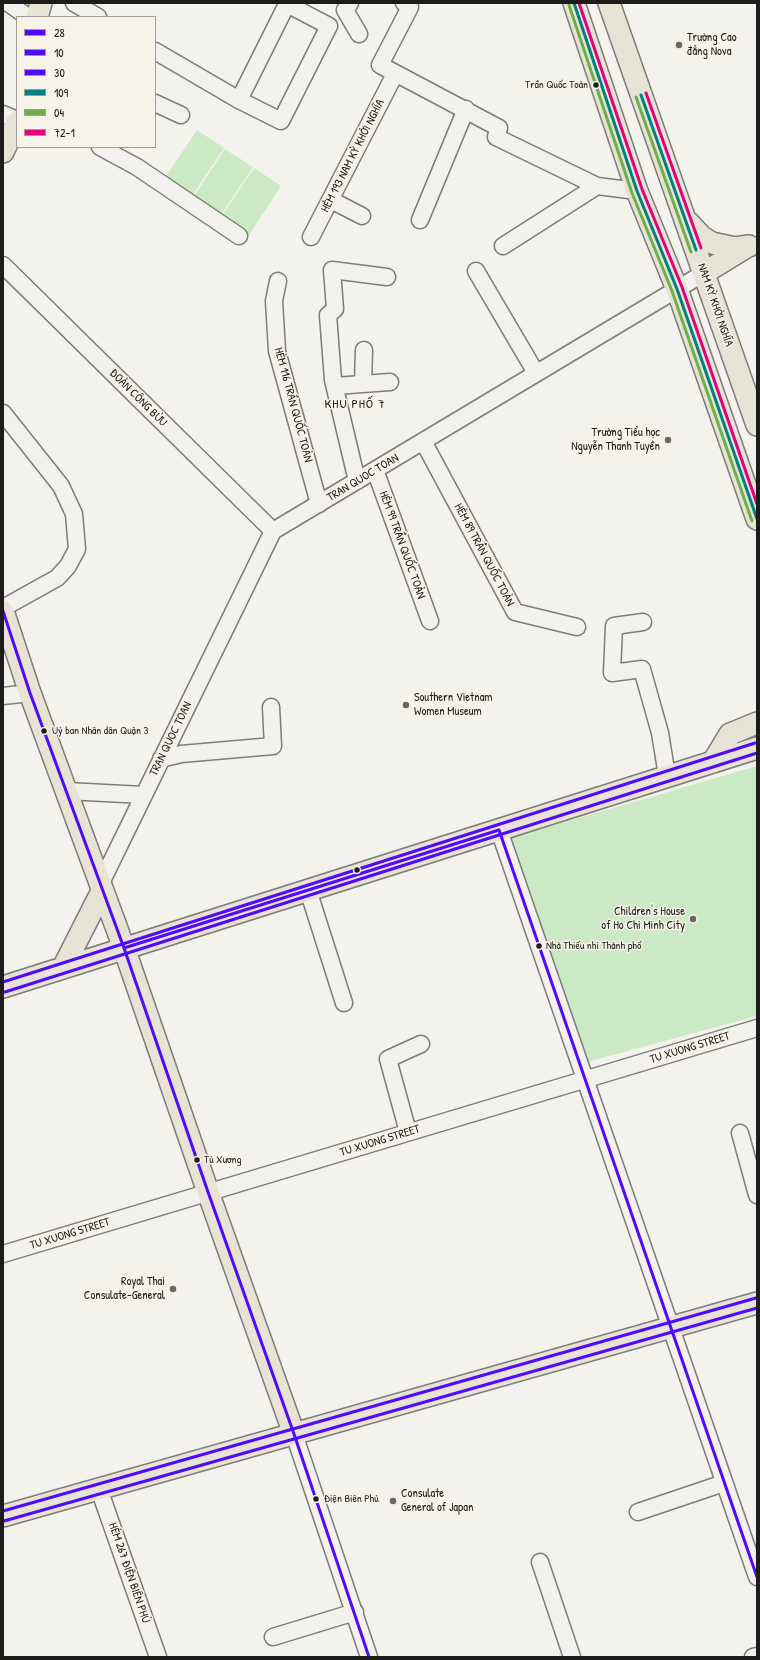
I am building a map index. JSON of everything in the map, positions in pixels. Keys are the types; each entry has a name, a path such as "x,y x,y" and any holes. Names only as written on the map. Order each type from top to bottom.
{"main road":[{"path":"37,16 41,3"},
{"path":"574,3 637,191 677,289 757,519"},
{"name":"NAM KỲ KHỞI NGHĨA","path":"609,3 757,425"},
{"path":"3,152 16,123"},
{"path":"684,215 702,237 712,243 734,248 753,244"},
{"path":"704,273 753,244"},
{"path":"3,610 30,693 100,888 124,948 208,1192 294,1434"},
{"path":"713,762 730,734 757,723"},
{"path":"3,987 757,748"},
{"path":"63,968 100,888"},
{"path":"3,1516 757,1303"}],"street":[{"path":"8,3 27,16"},
{"path":"74,3 96,16"},
{"path":"350,3 345,10 359,34"},
{"path":"404,3 410,7 380,65 499,128 496,137 597,186 637,191"},
{"path":"156,52 239,100 281,121 330,26 287,4 239,100"},
{"name":"HẺM 193 NAM KỲ KHỞI NGHĨA","path":"311,238 395,74"},
{"path":"156,103 181,115"},
{"path":"420,220 466,110"},
{"path":"3,114 16,120"},
{"path":"102,148 137,167 239,236"},
{"path":"502,246 597,186"},
{"path":"331,200 362,216"},
{"name":"ĐOÀN CÔNG BỬU","path":"3,265 273,531"},
{"path":"357,481 335,386 328,315 336,309 332,270 387,277"},
{"path":"476,271 536,373"},
{"name":"TRAN QUOC TOAN","path":"100,888 161,759 273,531 704,273"},
{"name":"HẺM 116 TRẦN QUỐC TOẢN","path":"278,281 274,301 277,351 319,504"},
{"path":"363,384 364,350"},
{"path":"335,386 390,382"},
{"path":"3,413 61,486 74,514 77,549 68,566 57,578 3,610"},
{"name":"HẺM 89 TRẦN QUỐC TOẢN","path":"424,441 515,612 577,627"},
{"name":"HẺM 99 TRẦN QUỐC TOẢN","path":"375,470 430,621"},
{"path":"643,622 614,626 612,673 642,669 660,733 667,776"},
{"path":"3,696 30,693"},
{"path":"161,759 181,754 273,746 271,707"},
{"path":"66,791 144,795"},
{"path":"499,830 757,1578"},
{"path":"308,890 344,1004"},
{"name":"TU XUONG STREET","path":"3,1254 757,1028"},
{"path":"408,1132 388,1059 421,1044"},
{"path":"740,1133 757,1194"},
{"path":"294,1434 369,1657"},
{"path":"638,1512 724,1483"},
{"name":"HẺM 267 ĐIỆN BIÊN PHỦ","path":"99,1489 158,1657"},
{"path":"540,1562 572,1657"},
{"path":"273,1637 355,1612"},
{"path":"753,1657 757,1656"}],"green space":[{"path":"197,130 224,148 189,200 162,182"},
{"path":"225,149 253,167 218,219 191,201"},
{"path":"254,168 281,186 247,238 219,220"},
{"path":"757,766 757,1016 587,1062 510,838"}],"transit line":[{"name":"109","path":"574,3 637,191 677,289 757,519"},
{"name":"72-1","path":"579,3 642,189 682,287 757,504"},
{"name":"04","path":"569,5 632,193 672,291 752,521"},
{"name":"72-1","path":"646,93 701,248"},
{"name":"109","path":"641,95 696,250"},
{"name":"04","path":"636,97 691,252"},
{"name":"28","path":"3,611 30,693 124,948 208,1192 294,1434 369,1657"},
{"name":"30","path":"3,982 755,743"},
{"name":"10","path":"5,992 757,753"},
{"name":"28","path":"124,948 499,830 757,1577"},
{"name":"30","path":"3,1511 756,1298"},
{"name":"10","path":"4,1521 757,1308"}],"place":[{"name":"Trường Cao đẳng Nova","path":"679,45"},
{"name":"Trần Quốc Toản","path":"596,85"},
{"name":"Trường Tiểu học Nguyễn Thanh Tuyền","path":"668,440"},
{"name":"Southern Vietnam Women Museum","path":"406,705"},
{"name":"Uỷ ban Nhân dân Quận 3","path":"44,731"},
{"name":"Children's House of Ho Chi Minh City","path":"693,919"},
{"name":"Nhà Thiếu nhi Thành phố","path":"539,946"},
{"name":"Tú Xương","path":"197,1160"},
{"name":"Royal Thai Consulate-General","path":"173,1289"},
{"name":"Điện Biên Phủ","path":"316,1499"},
{"name":"Consulate General of Japan","path":"393,1501"}],"district":[{"name":"KHU PHỐ 7","path":"355,405"}]}
